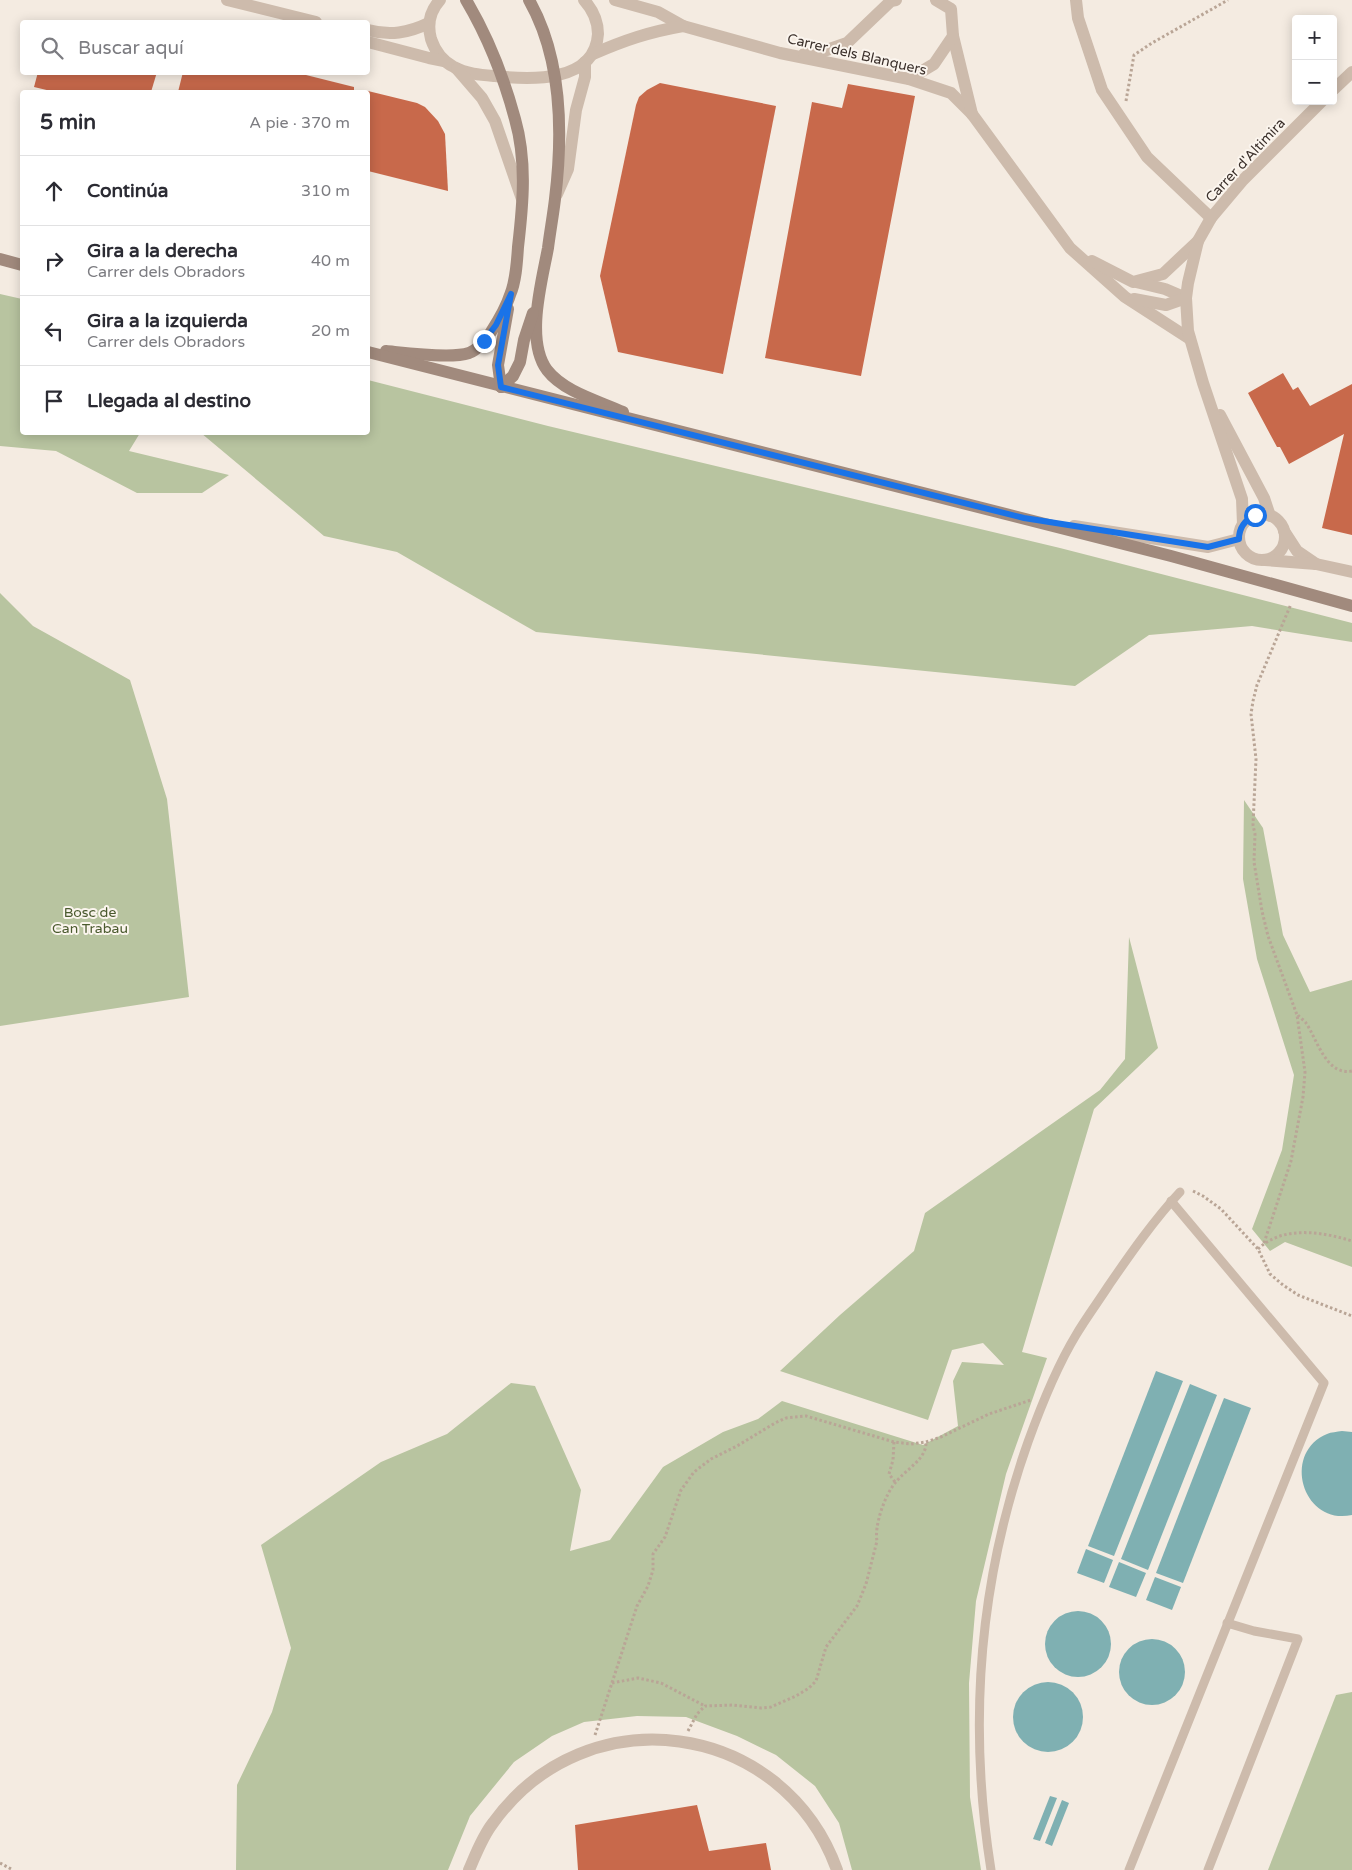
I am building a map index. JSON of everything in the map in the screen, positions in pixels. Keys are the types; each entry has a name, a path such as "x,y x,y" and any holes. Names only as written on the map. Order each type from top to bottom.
{"street":[{"path":"228,0 308,20"},
{"path":"370,30 381,33 398,33 412,30 440,0"},
{"path":"466,0 482,29 502,77 516,120 520,143 523,203 517,263 498,365 501,387"},
{"path":"501,387 513,376 520,362 548,248 555,198 558,139 555,75 546,38 529,0"},
{"path":"555,198 568,168 576,110 589,58 597,40 598,28 596,18 592,9 584,0"},
{"name":"Carrer dels Blanquers","path":"615,0 658,12 683,26 790,55 909,79 951,93 972,114 1070,248 1125,297 1190,339"},
{"path":"790,55 821,52 847,43 891,1 896,0"},
{"path":"936,0 951,9 952,36 972,114"},
{"name":"Carrer d'Altimira","path":"1076,0 1078,18 1102,90 1147,157 1211,218"},
{"path":"429,12 433,44 444,61"},
{"name":"Carrer dels Blanquers","path":"457,69 482,75 502,77 528,78 555,75 572,70 589,58 626,39 658,30 683,26"},
{"path":"909,79 934,64 952,36"},
{"path":"370,43 444,61 457,69 482,98 495,122 523,203"},
{"path":"1337,86 1352,72"},
{"name":"Carrer d'Altimira","path":"1243,524 1242,499 1190,339 1186,298 1198,241 1211,218 1243,180 1318,105"},
{"path":"1133,282 1163,274 1198,241"},
{"name":"Carrer dels Blanquers","path":"1070,248 1133,282 1165,289 1186,298"},
{"path":"0,259 20,264"},
{"path":"370,351 452,355 468,353 484,341 496,325 511,294"},
{"path":"1125,297 1166,305 1186,298"},
{"path":"536,302 540,357 556,379 574,390 655,426"},
{"path":"370,352 501,387 1024,518 1228,571 1352,606"},
{"name":"Carrer d'Altimira","path":"1203,383 1264,498 1270,516"},
{"path":"1316,564 1297,551 1276,519 1270,516 1255,515 1243,524 1240,529 1239,539 1241,547 1246,553 1260,560 1316,564 1352,572"},
{"path":"1024,518 1208,547 1239,539"},
{"path":"1260,560 1267,559 1279,552 1283,545 1284,531"},
{"path":"469,1870 479,1846 493,1823 510,1802 536,1779 565,1761 590,1750 648,1739 683,1741 722,1751 759,1770 786,1791 810,1816 830,1851 837,1870"}],"lane":[{"path":"991,1870 980,1786 979,1700 984,1631 994,1564 1009,1500 1045,1397 1075,1336 1122,1266 1171,1201 1180,1192"},
{"path":"1129,1870 1324,1383 1171,1201"},
{"path":"1208,1870 1298,1639 1254,1631 1227,1623"}],"path":[{"path":"1124,122 1134,55 1228,0"},
{"path":"1264,1243 1291,1161 1303,1097 1305,1072 1297,1015 1268,936 1254,862 1255,834 1253,825 1256,759 1251,714 1257,685 1297,591"},
{"path":"1297,1015 1306,1022 1320,1051 1327,1060 1335,1067 1348,1072 1352,1071"},
{"path":"1180,1192 1186,1190 1193,1191 1221,1209 1258,1248 1270,1274 1283,1285 1298,1295 1352,1316"},
{"path":"1258,1248 1264,1243 1281,1236 1305,1232 1334,1235 1352,1241"},
{"path":"590,1750 637,1606 648,1586 653,1570 653,1554 665,1537 680,1490 694,1472 711,1459 786,1418 806,1416 894,1442 911,1444 941,1437 1002,1409 1045,1397"},
{"path":"894,1442 893,1460 889,1474 895,1482"},
{"path":"612,1683 638,1678 662,1683 705,1706 725,1705 761,1708 770,1707 809,1688 816,1681 826,1647 858,1606 866,1584 877,1541 876,1535 880,1514 895,1482 922,1456 926,1448 926,1442"},
{"path":"683,1741 697,1714 705,1706"},
{"path":"0,1863 13,1870"}],"green space":[{"path":"0,294 20,299 20,435 139,435 129,451 229,475 202,493 137,493 56,451 0,446"},
{"path":"370,381 548,426 1060,548 1352,623 1352,642 1252,626 1149,635 1075,686 536,632 397,552 324,536 203,435 370,435"},
{"name":"Bosc de Can Trabau","path":"0,593 33,626 130,680 167,799 189,997 0,1026"},
{"path":"1244,800 1263,828 1283,935 1310,992 1352,980 1352,1267 1285,1242 1270,1251 1252,1229 1282,1150 1294,1075 1257,959 1243,879"},
{"path":"1129,937 1158,1048 1094,1109 1022,1352 1047,1358 1006,1474 976,1601 969,1683 970,1797 981,1870 852,1870 839,1823 815,1786 776,1755 737,1736 686,1717 637,1716 584,1722 552,1736 514,1762 470,1816 448,1870 236,1870 237,1785 272,1712 291,1648 261,1545 381,1462 447,1434 511,1383 535,1386 581,1490 570,1551 610,1540 663,1467 723,1432 758,1419 782,1401 923,1445 958,1426 953,1381 962,1362 1004,1365 983,1343 952,1350 928,1420 780,1371 840,1315 914,1251 925,1213 1100,1090 1125,1059"},
{"path":"1352,1692 1352,1870 1268,1870 1336,1695"}],"water":[{"path":"1156,1371 1183,1381 1114,1556 1088,1546"},
{"path":"1190,1384 1217,1395 1148,1570 1121,1559"},
{"path":"1224,1398 1251,1408 1183,1583 1156,1573"},
{"path":"1342,1431 1352,1432 1352,1515 1335,1515 1321,1510 1310,1499 1304,1486 1302,1471 1305,1456 1313,1443 1327,1434"},
{"path":"1086,1549 1113,1560 1104,1583 1077,1573"},
{"path":"1119,1562 1146,1573 1136,1597 1109,1587"},
{"path":"1155,1577 1181,1587 1172,1610 1146,1600"},
{"path":"1071,1611 1085,1611 1097,1616 1106,1625 1111,1637 1109,1657 1102,1668 1085,1677 1071,1677 1059,1672 1050,1663 1045,1651 1045,1637 1050,1625 1059,1616"},
{"path":"1152,1639 1165,1642 1175,1649 1182,1659 1185,1672 1182,1685 1175,1695 1165,1702 1152,1705 1139,1702 1129,1695 1122,1685 1119,1672 1122,1659 1129,1649 1139,1642"},
{"path":"1048,1682 1067,1688 1077,1698 1083,1717 1077,1736 1067,1746 1048,1752 1029,1746 1019,1736 1013,1717 1019,1698 1029,1688"},
{"path":"1050,1796 1057,1798 1040,1841 1033,1839"},
{"path":"1062,1800 1069,1803 1052,1846 1045,1843"}],"building":[{"path":"37,75 156,75 152,90 47,90 34,87"},
{"path":"182,75 306,75 354,87 354,90 178,90"},
{"path":"660,83 776,106 723,374 618,352 600,276 636,105 639,97"},
{"path":"848,84 915,96 861,376 765,358 812,102 842,108"},
{"path":"370,91 417,103 425,107 438,121 445,134 448,191 370,172"},
{"path":"1283,373 1293,390 1298,387 1310,406 1352,384 1352,535 1322,528 1344,434 1289,464 1280,447 1277,447 1248,393"},
{"path":"697,1805 709,1851 766,1843 771,1870 578,1870 575,1825"}],"route":[{"path":"484,341 496,325 511,294 498,365 501,387 1024,518 1208,547 1239,539 1240,529 1243,524 1248,518 1255,515"}]}
